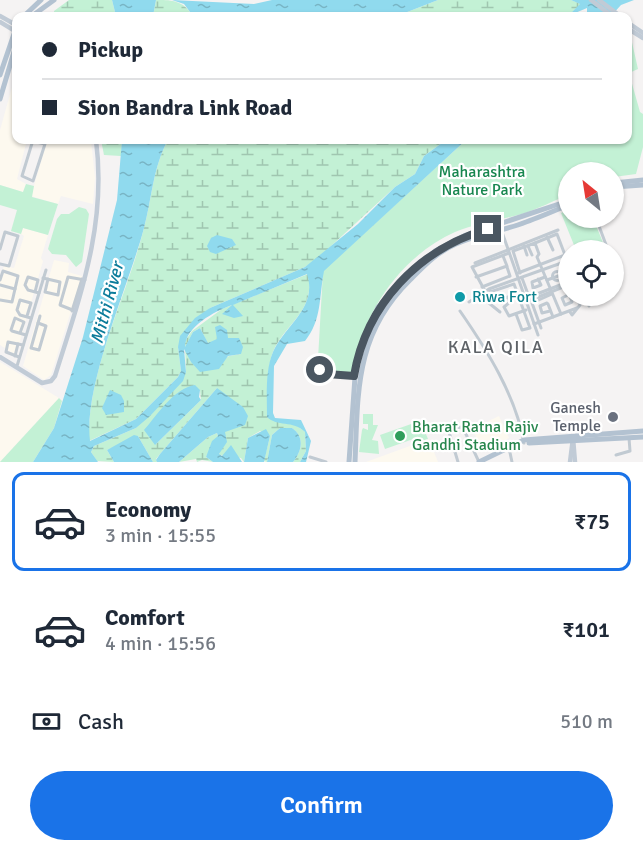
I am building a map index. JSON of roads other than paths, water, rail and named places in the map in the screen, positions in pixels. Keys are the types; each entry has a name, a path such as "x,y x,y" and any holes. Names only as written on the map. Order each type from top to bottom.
{"main road":[{"path":"28,12 41,0"},
{"path":"38,12 54,0"},
{"path":"0,75 12,40"},
{"path":"0,99 12,58"},
{"path":"624,184 643,183"},
{"path":"349,462 363,358 384,308 436,255 468,239 558,207"},
{"path":"354,426 354,376 366,333 378,307 429,255 466,235 501,228"},
{"path":"632,436 643,431"},
{"path":"481,462 524,442 643,437"},
{"path":"353,440 355,462"},
{"path":"491,457 524,442"}],"street":[{"path":"591,0 607,12"},
{"path":"599,0 615,12"},
{"path":"31,144 22,176 33,181 45,144"},
{"path":"0,357 42,383 51,381 83,280 97,222 99,187 96,144"},
{"path":"501,228 508,251 528,296 535,298"},
{"path":"475,263 535,243 558,230"},
{"path":"0,249 5,232 18,236 9,266 0,264"},
{"path":"490,290 566,255 557,234 547,236 513,252 518,274"},
{"path":"547,236 553,250"},
{"path":"535,243 541,268 561,314"},
{"path":"525,246 527,255"},
{"path":"525,246 532,255"},
{"path":"483,289 473,266 508,251"},
{"path":"469,302 483,289 510,276 503,255"},
{"path":"518,274 558,264"},
{"path":"476,277 507,266"},
{"path":"46,270 45,292 58,296 61,283 46,279"},
{"path":"0,280 3,271 18,275 12,302 0,300"},
{"path":"538,279 558,276"},
{"path":"29,317 37,292 38,280 27,277 25,286 37,292"},
{"path":"74,311 60,305 68,277 83,280"},
{"path":"516,314 524,331 530,327 520,278"},
{"path":"37,292 46,279"},
{"path":"483,289 490,290 514,284 538,335"},
{"path":"0,285 15,289"},
{"path":"526,302 558,287"},
{"path":"490,290 495,301 508,297 510,302 504,307 508,316 526,309"},
{"path":"479,295 500,312"},
{"path":"535,298 532,304 541,328"},
{"path":"17,356 30,324 31,303 20,300 17,311 29,317"},
{"path":"534,324 580,306"},
{"path":"460,311 497,371 520,421 524,442"},
{"path":"550,311 552,317"},
{"path":"30,324 38,324 46,326 40,350 32,348 32,344 38,324 40,316"},
{"path":"20,333 24,322 15,318 11,330 20,333 26,335"},
{"path":"17,356 6,352 8,342 32,344"},
{"path":"16,367 18,344"},
{"path":"317,360 318,368 323,372 354,376"},
{"path":"458,462 449,432 460,427 464,430 481,462"},
{"path":"616,455 630,451 632,436"},
{"path":"572,462 573,440"},
{"path":"509,448 512,462"},
{"path":"310,457 326,462"}],"water":[{"path":"112,0 156,0 154,12 115,12"},
{"path":"172,0 254,4 272,0 438,0 407,12 190,12 184,4"},
{"path":"571,0 634,0 621,5 615,12 587,12 587,8 572,12 580,4"},
{"name":"Mithi River","path":"122,144 166,144 156,172 137,251 100,364 93,393 90,441 136,419 178,377 181,371 178,347 180,336 195,318 210,308 305,267 358,224 395,187 415,174 424,156 440,144 462,144 324,271 319,308 310,333 305,341 287,344 274,366 273,413 275,418 301,420 311,441 306,462 300,462 306,451 305,432 295,426 275,422 267,417 267,392 270,359 273,352 278,342 299,316 308,297 307,274 233,305 243,316 234,318 222,314 232,305 217,311 195,327 186,340 185,347 193,332 200,328 208,343 217,339 215,327 220,325 227,330 228,338 239,338 243,347 241,354 228,356 219,369 200,372 184,349 186,372 183,381 136,428 94,446 91,452 98,462 33,462 54,428 83,337 117,200"},
{"path":"217,235 232,239 236,245 216,254 210,252 207,246 211,238"},
{"path":"195,385 200,390 201,400 155,445 144,430 173,397 187,387"},
{"path":"217,388 243,407 248,416 245,425 225,432 227,442 219,454 222,456 231,445 242,462 213,462 206,457 212,441 218,436 217,433 208,437 179,462 157,462 160,454"},
{"path":"110,390 121,395 124,401 124,412 106,415 102,408"},
{"path":"280,428 292,428 296,432 301,444 300,449 293,462 267,462 272,435"},
{"path":"266,429 270,436 264,462 244,462 248,438"},
{"path":"134,435 138,436 153,462 114,462 107,450"}],"place":[{"name":"Riwa Fort","path":"460,297"},
{"name":"Ganesh Temple","path":"613,417"},
{"name":"Bharat Ratna Rajiv Gandhi Stadium","path":"400,436"}],"district":[{"name":"KALA QILA","path":"496,347"}],"park label":[{"name":"Maharashtra Nature Park","path":"482,181"}]}
